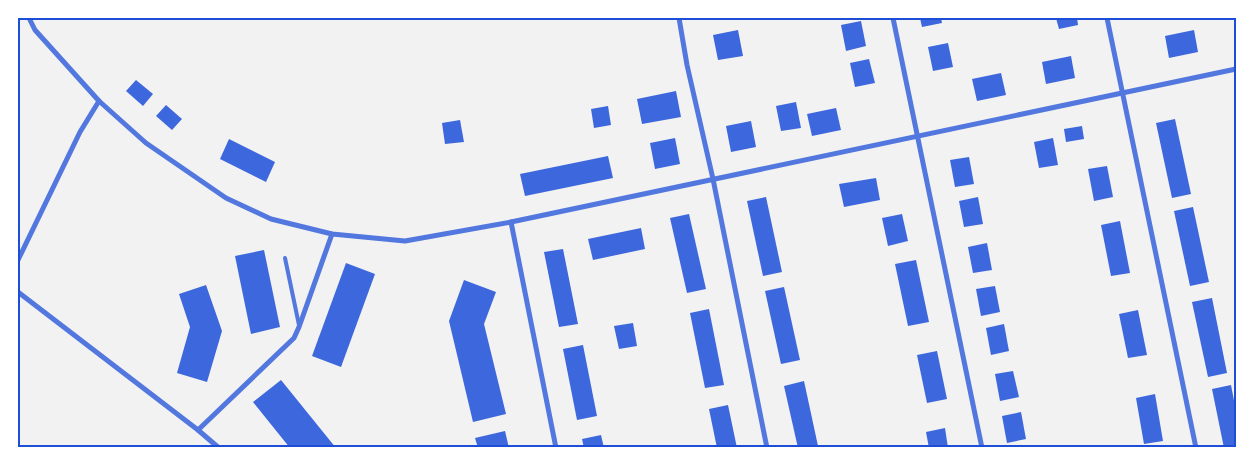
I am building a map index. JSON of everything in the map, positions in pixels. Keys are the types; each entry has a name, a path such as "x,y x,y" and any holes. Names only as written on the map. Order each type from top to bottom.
{"street":[{"path":"29,18 36,30 99,101 146,144 226,198 271,219 332,234 405,241 511,222 1236,69"},
{"path":"680,18 687,65 713,179 767,448"},
{"path":"893,18 982,448"},
{"path":"1107,18 1196,448"},
{"path":"18,260 80,132 99,101"},
{"path":"511,222 556,448"},
{"path":"198,430 294,338 332,234"},
{"path":"18,292 219,448"}],"lane":[{"path":"285,258 299,327"}],"building":[{"path":"920,18 941,18 942,23 922,27"},
{"path":"1056,18 1077,18 1078,25 1059,29"},
{"path":"861,21 866,46 846,51 841,25"},
{"path":"738,30 743,56 718,60 713,35"},
{"path":"1194,30 1198,52 1169,58 1165,36"},
{"path":"948,43 953,67 933,71 928,47"},
{"path":"1071,56 1075,78 1046,84 1042,62"},
{"path":"869,59 875,83 855,87 850,63"},
{"path":"1001,73 1006,95 977,101 972,79"},
{"path":"136,80 153,94 143,106 126,91"},
{"path":"676,91 681,117 642,124 637,99"},
{"path":"796,102 801,128 781,131 776,106"},
{"path":"166,105 182,119 172,130 156,116"},
{"path":"608,106 611,125 594,128 591,109"},
{"path":"836,108 841,130 812,136 807,114"},
{"path":"1175,119 1191,194 1172,198 1156,123"},
{"path":"460,120 464,142 445,144 442,123"},
{"path":"751,121 756,147 731,152 726,126"},
{"path":"1082,126 1084,139 1066,142 1064,129"},
{"path":"675,138 680,164 655,169 650,143"},
{"path":"1053,138 1058,165 1039,168 1034,142"},
{"path":"229,139 275,162 266,182 220,159"},
{"path":"608,156 613,178 525,196 520,174"},
{"path":"969,157 974,184 955,187 950,160"},
{"path":"1107,166 1113,197 1094,201 1088,169"},
{"path":"876,178 880,200 844,207 839,184"},
{"path":"766,197 782,272 763,276 747,201"},
{"path":"978,197 983,224 964,227 959,201"},
{"path":"1193,207 1209,282 1190,286 1174,211"},
{"path":"689,214 706,289 687,293 670,218"},
{"path":"902,214 908,241 888,246 882,218"},
{"path":"1120,221 1130,273 1111,276 1101,225"},
{"path":"641,228 645,249 593,260 588,239"},
{"path":"987,243 992,270 973,273 968,247"},
{"path":"563,249 578,324 559,327 544,252"},
{"path":"264,250 280,327 251,334 235,256"},
{"path":"916,260 929,322 908,326 895,264"},
{"path":"346,263 375,274 341,367 312,356"},
{"path":"464,280 496,292 484,324 506,414 473,422 449,321"},
{"path":"206,285 222,331 207,382 177,373 190,327 179,294"},
{"path":"995,286 1000,312 981,316 976,289"},
{"path":"784,287 800,360 781,364 765,291"},
{"path":"1212,298 1227,373 1208,377 1192,302"},
{"path":"709,309 724,385 705,388 690,313"},
{"path":"1138,310 1147,355 1128,358 1119,314"},
{"path":"633,323 637,346 619,349 614,326"},
{"path":"1004,324 1009,351 991,355 986,328"},
{"path":"583,345 597,416 577,420 563,349"},
{"path":"937,351 947,399 927,403 917,355"},
{"path":"1013,371 1019,397 1000,401 995,374"},
{"path":"281,380 336,448 290,448 253,402"},
{"path":"804,381 818,446 813,448 798,448 784,386"},
{"path":"1231,385 1236,411 1236,448 1224,448 1212,389"},
{"path":"1155,394 1163,441 1144,444 1136,398"},
{"path":"728,405 737,448 717,448 709,409"},
{"path":"1021,412 1026,439 1007,443 1002,416"},
{"path":"945,428 948,448 929,448 926,432"},
{"path":"505,431 509,448 478,448 475,438"},
{"path":"601,435 604,448 584,448 582,439"}]}
